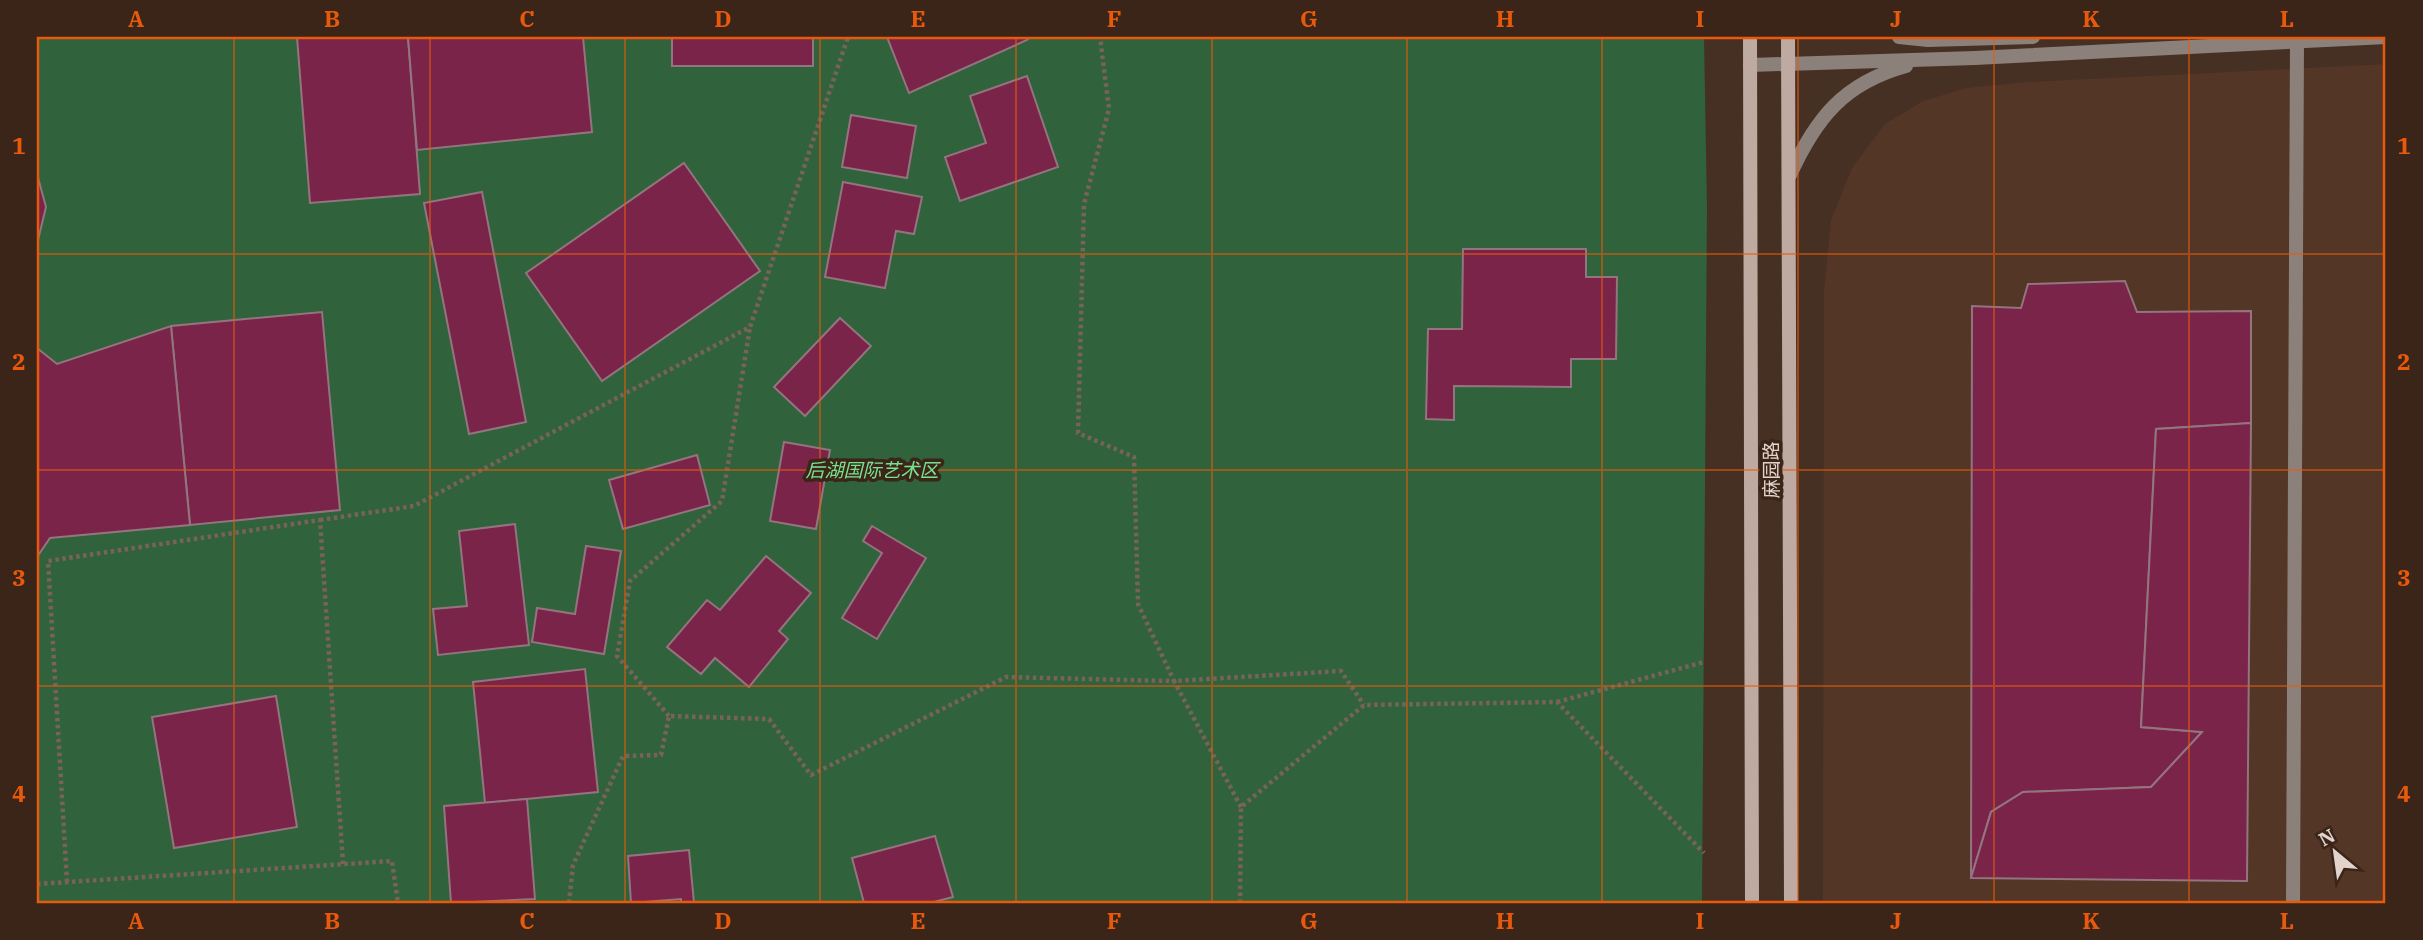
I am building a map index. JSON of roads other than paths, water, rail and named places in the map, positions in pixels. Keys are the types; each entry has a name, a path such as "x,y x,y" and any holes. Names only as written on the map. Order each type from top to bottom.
{"main road":[{"name":"麻园路","path":"1749,37 1752,903"},
{"name":"麻园路","path":"1788,37 1791,903"}],"street":[{"path":"1899,37 2033,37"},
{"path":"1750,65 2386,37"},
{"path":"2293,903 2297,42"},
{"path":"1790,175 1810,135 1843,97 1866,80 1930,59"}],"park label":[{"name":"后湖国际艺术区","path":"872,470"}]}
